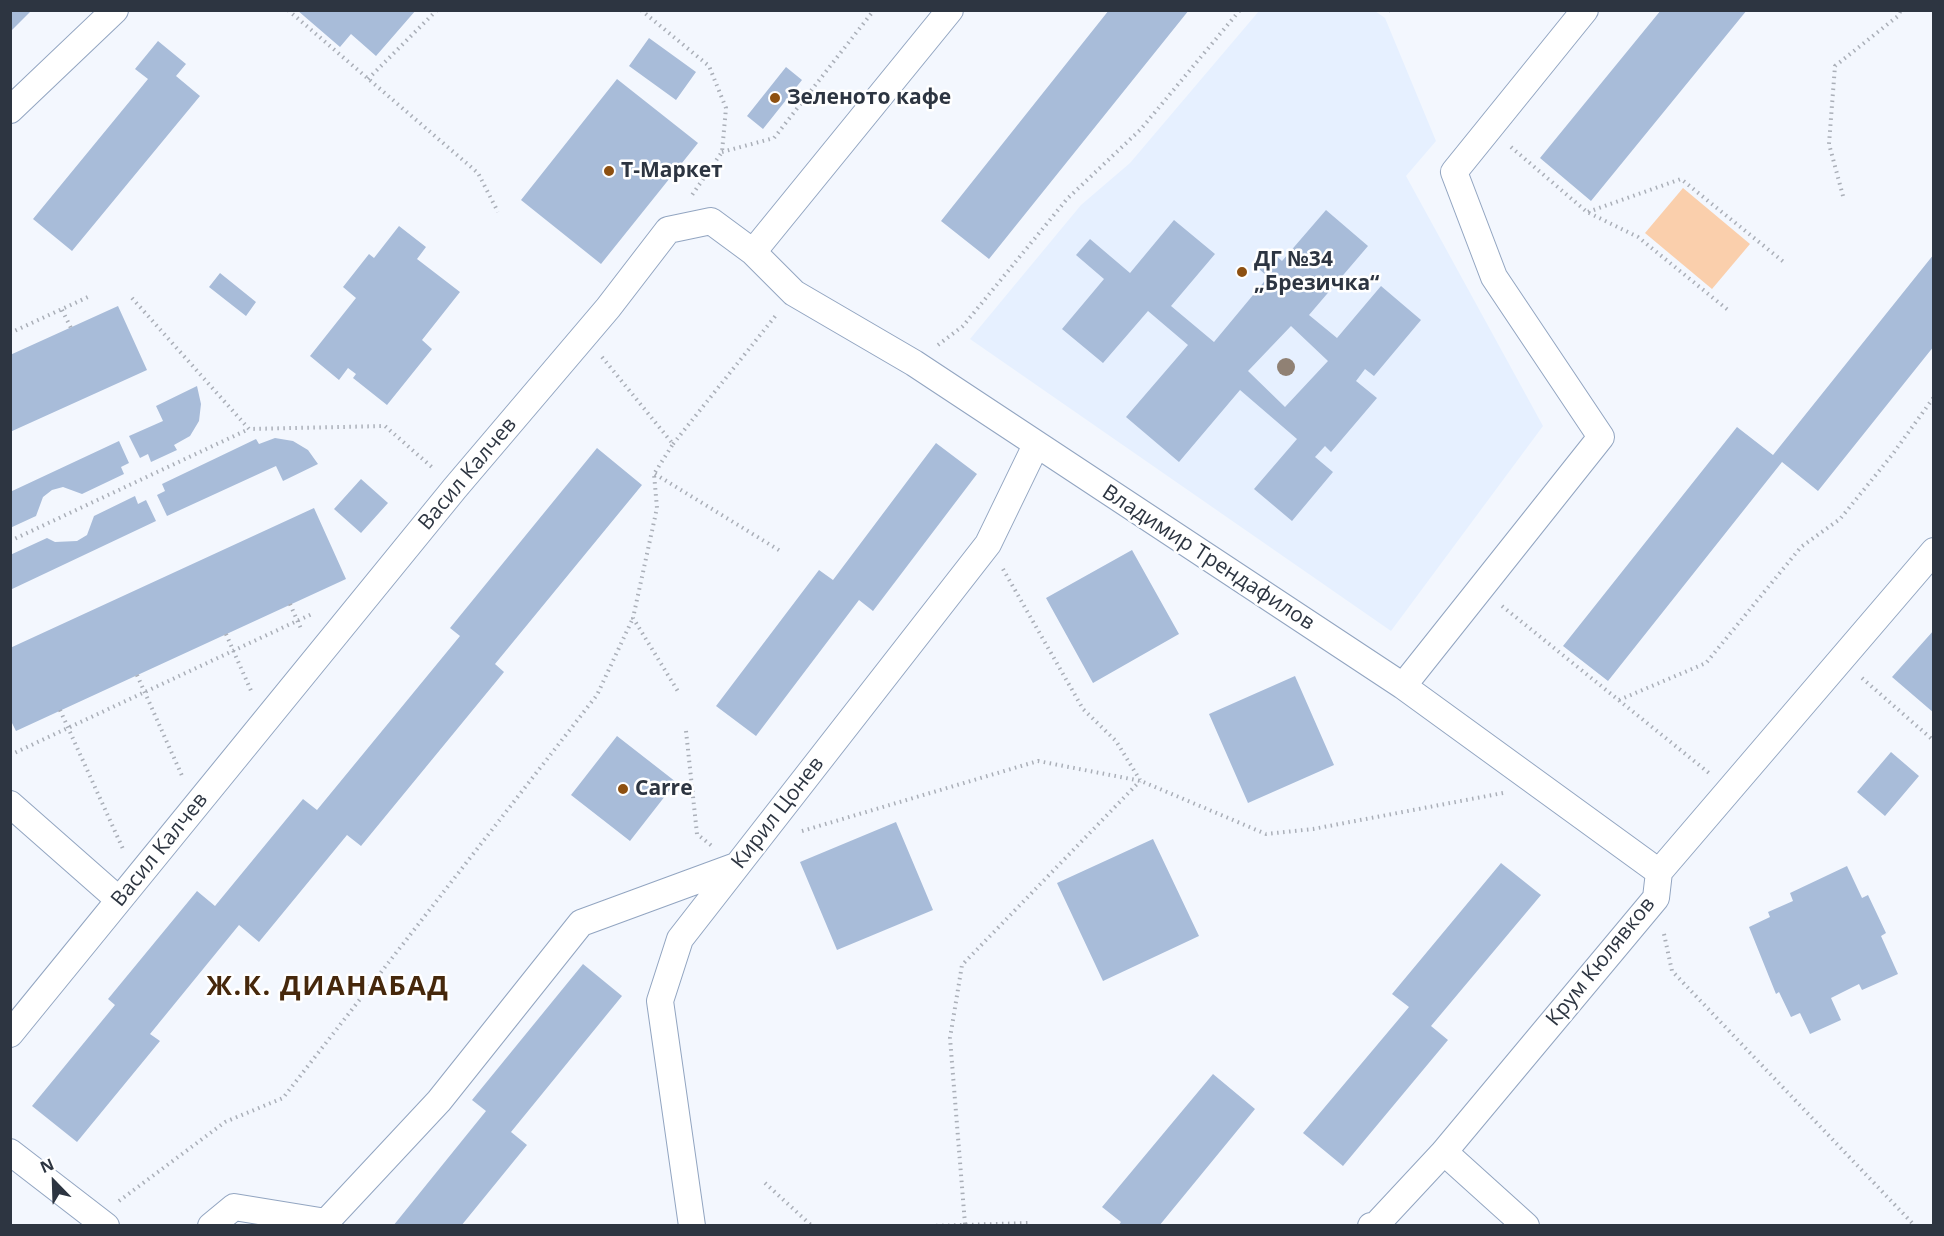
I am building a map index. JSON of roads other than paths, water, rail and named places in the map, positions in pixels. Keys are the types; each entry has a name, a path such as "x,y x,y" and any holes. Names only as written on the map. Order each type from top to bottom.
{"street":[{"path":"10,110 115,10"},
{"path":"753,252 950,10"},
{"path":"1404,686 1601,437 1494,277 1454,172 1585,10"},
{"name":"Васил Калчев","path":"10,1034 455,488 585,336 668,230 711,221 753,252"},
{"name":"Владимир Трендафилов","path":"753,252 794,293 914,363 1404,686 1659,872"},
{"name":"Кирил Цонев","path":"692,1226 660,1001 680,939 988,544 1036,445"},
{"name":"Крум Кюлявков","path":"1371,1226 1376,1225 1444,1152 1656,898 1659,872 1934,551"},
{"path":"10,804 120,900"},
{"path":"212,1226 234,1207 326,1222 439,1101 581,923 737,866"},
{"path":"10,1152 101,1222"},
{"path":"1444,1152 1526,1226"}],"place":[{"name":"Зеленото кафе","path":"775,98"},
{"name":"Т-Маркет","path":"609,171"},
{"name":"ДГ №34 „Брезичка“","path":"1242,272"},
{"name":"Carre","path":"623,789"}],"district":[{"name":"Ж.К. ДИАНАБАД","path":"328,987"}]}
